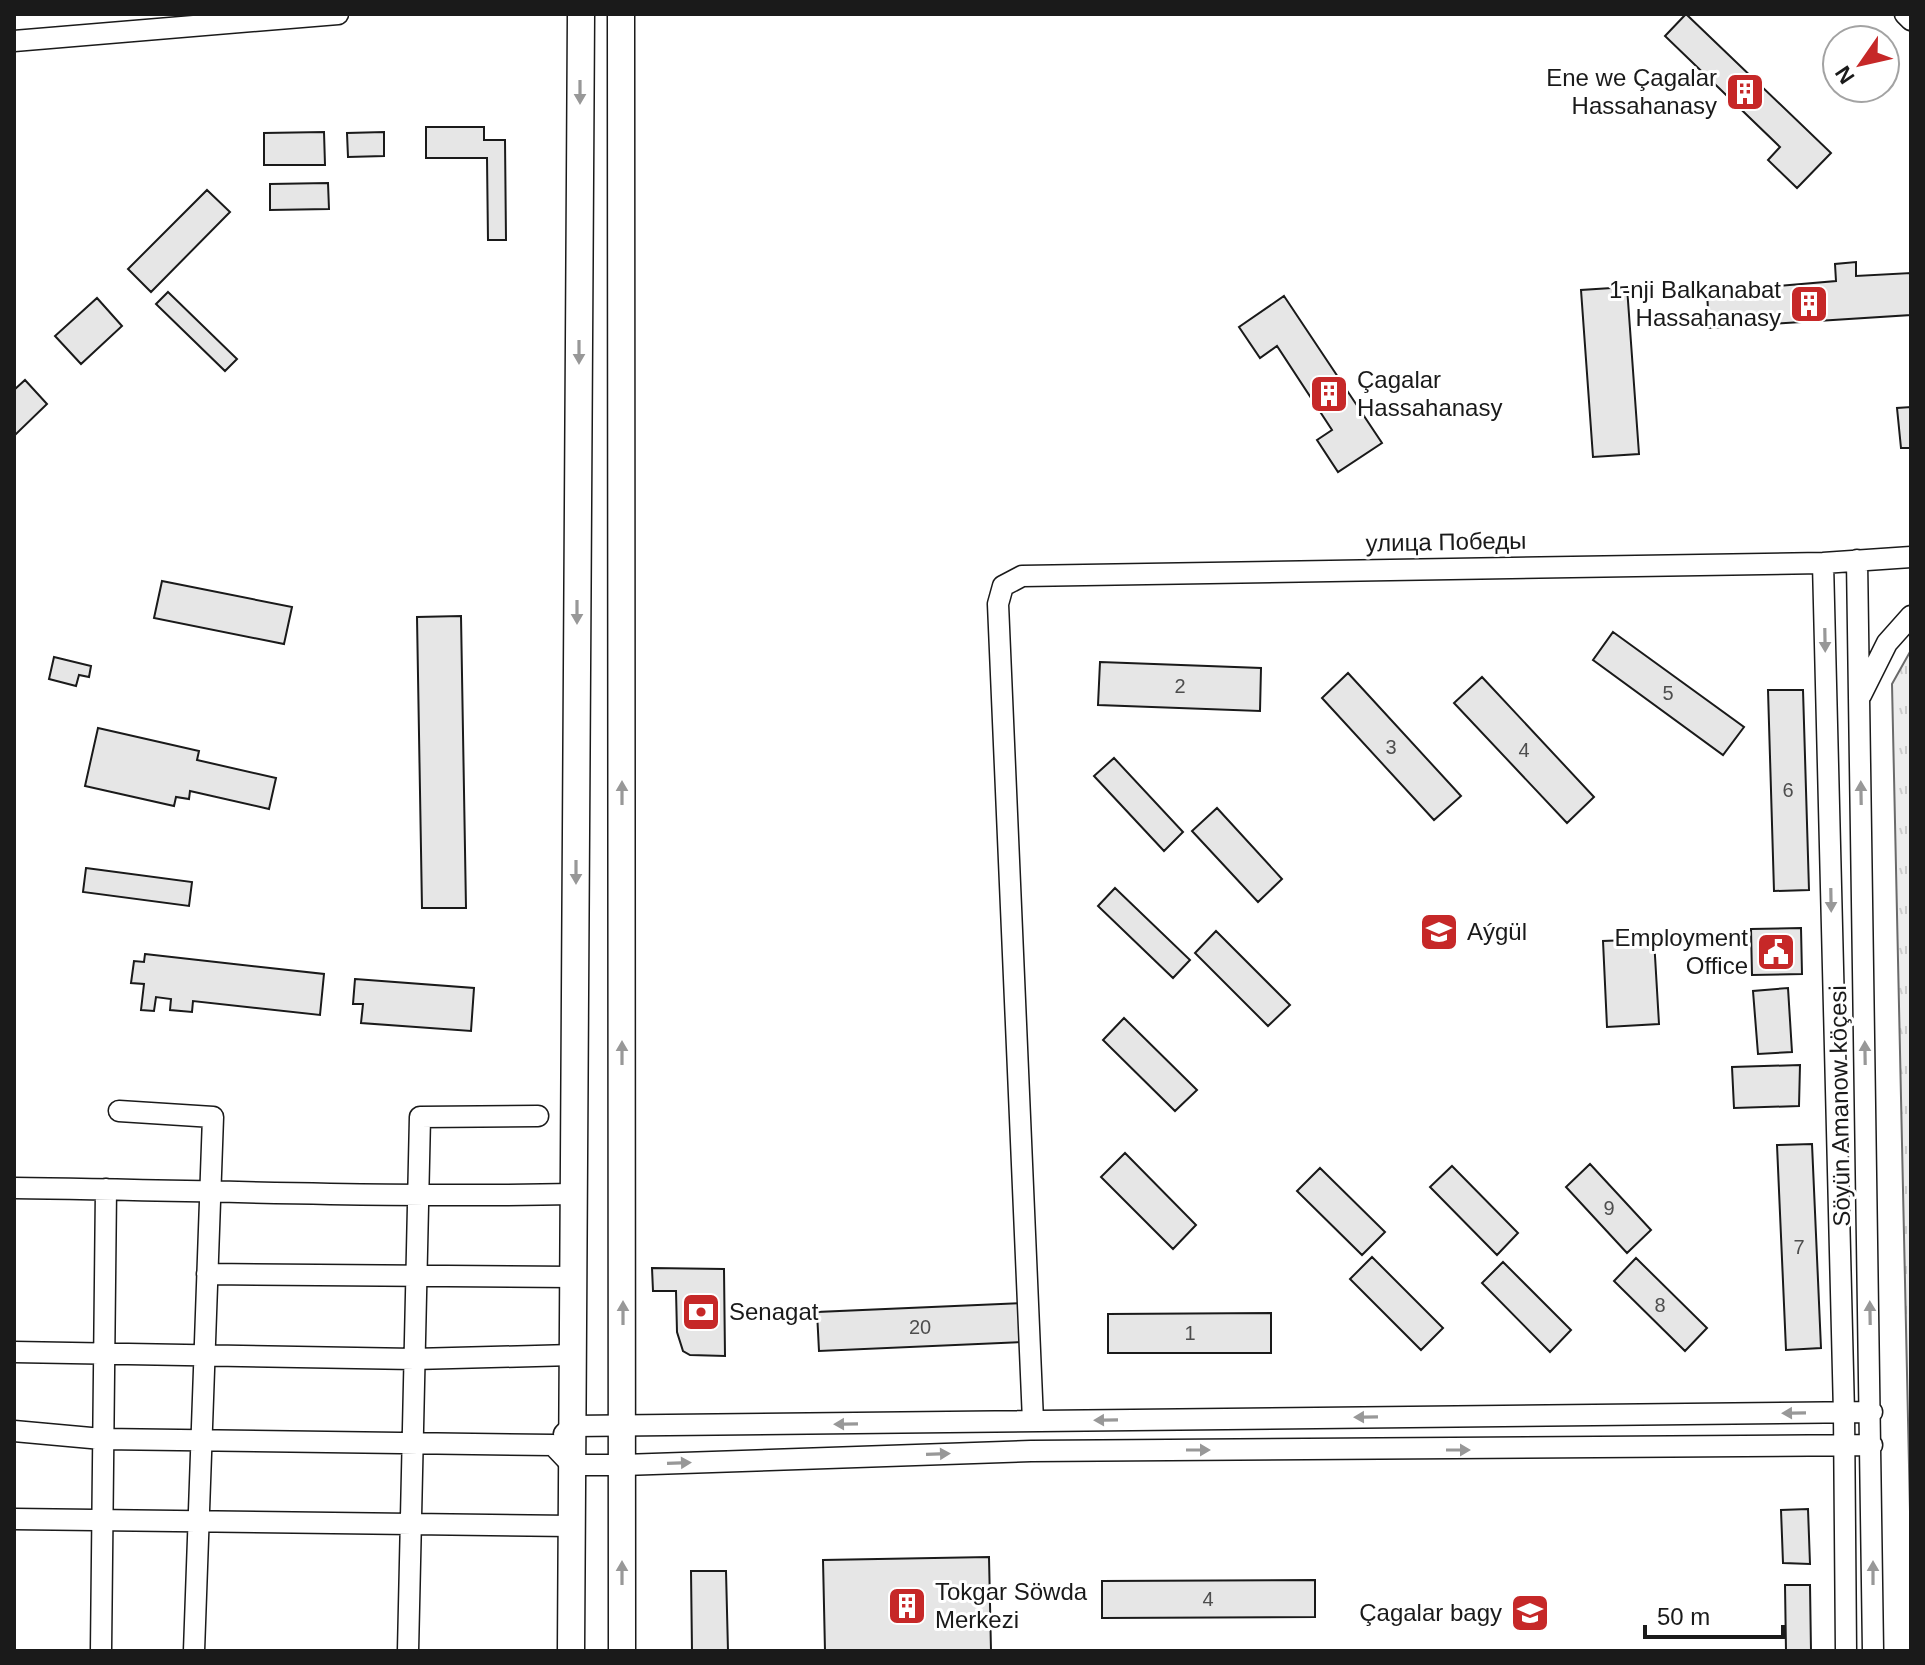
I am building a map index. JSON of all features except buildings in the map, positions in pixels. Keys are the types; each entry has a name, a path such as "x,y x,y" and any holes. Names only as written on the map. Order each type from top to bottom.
{"main road":[{"path":"571,1651 581,14"},
{"path":"621,14 622,1651"}],"street":[{"path":"14,41 338,14"},
{"path":"1905,14 1911,20"},
{"name":"улица Победы","path":"1033,1421 998,604 1003,586 1022,576 1823,563 1911,557"},
{"name":"Söyün Amanow köçesi","path":"1857,560 1872,1412 1873,1651"},
{"name":"Söyün Amanow köçesi","path":"1823,563 1844,1413 1846,1651"},
{"path":"1859,699 1887,643 1911,616"},
{"path":"119,1111 213,1117 194,1651"},
{"path":"408,1651 420,1117 538,1116"},
{"path":"14,1188 211,1189 418,1197 574,1194"},
{"path":"101,1651 106,1189"},
{"path":"207,1274 574,1277"},
{"path":"14,1352 414,1359 573,1355"},
{"path":"553,1445 572,1426 1872,1412"},
{"path":"14,1431 102,1439 553,1445 572,1465 1031,1451 1872,1445"},
{"path":"14,1519 572,1526"}],"green space":[{"path":"1911,650 1911,1557 1892,684"}],"place":[{"name":"Ene we Çagalar Hassahanasy","path":"1745,92"},
{"name":"1-nji Balkanabat Hassahanasy","path":"1809,304"},
{"name":"Çagalar Hassahanasy","path":"1329,394"},
{"name":"Aýgül","path":"1439,932"},
{"name":"Employment Office","path":"1776,952"},
{"name":"Senagat","path":"701,1312"},
{"name":"Tokgar Söwda Merkezi","path":"907,1606"},
{"name":"Çagalar bagy","path":"1530,1613"}]}
